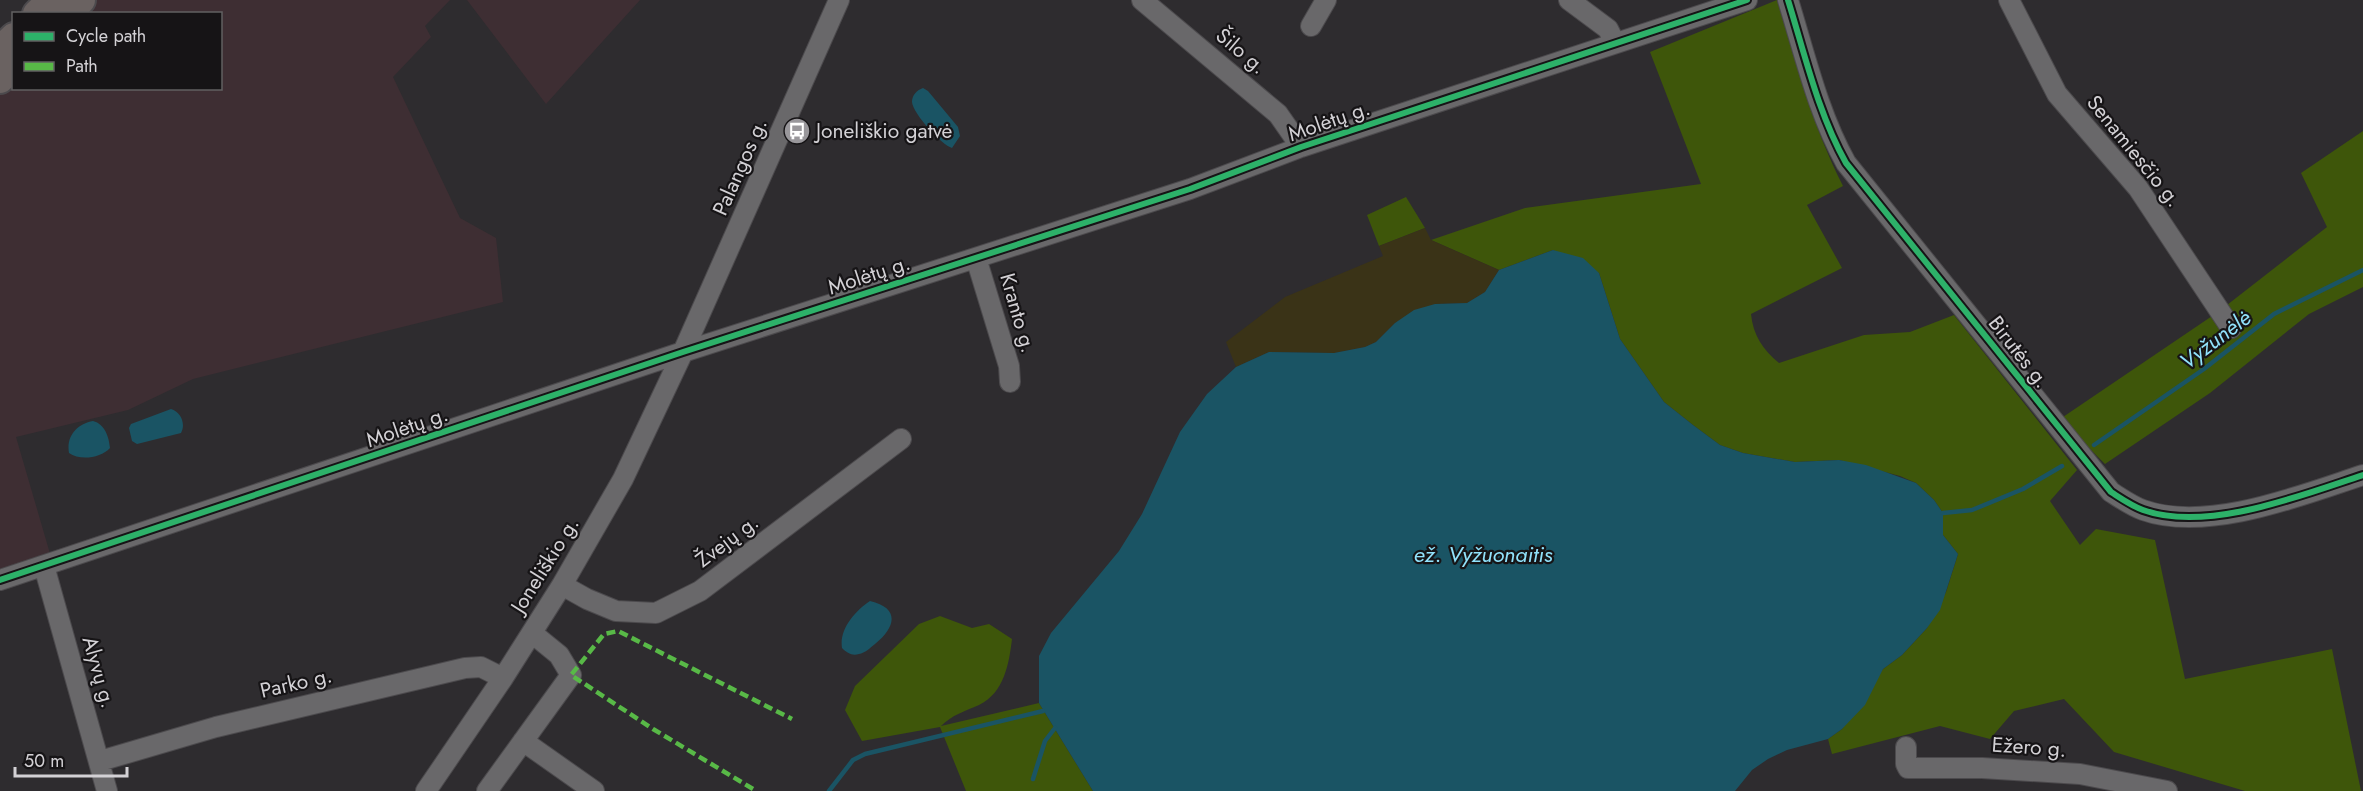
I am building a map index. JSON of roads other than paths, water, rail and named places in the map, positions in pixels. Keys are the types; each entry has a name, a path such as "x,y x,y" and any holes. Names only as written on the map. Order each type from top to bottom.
{"highway":[{"path":"39,12 51,0"},
{"path":"69,12 81,0"},
{"path":"0,50 12,39"},
{"path":"0,79 12,68"}],"street":[{"name":"Palangos g.","path":"683,352 839,0"},
{"name":"Šilo g.","path":"1142,0 1278,114 1301,147"},
{"path":"1311,26 1326,0"},
{"path":"1569,0 1608,29 1615,43"},
{"name":"Molėtų g.","path":"0,580 683,352 1190,189 1301,147 1747,0"},
{"name":"Birutės g.","path":"1788,0 1824,117 1846,164 2111,492 2145,511 2193,517 2232,513 2265,506 2363,475"},
{"name":"Senamiesčio g.","path":"2009,0 2057,94 2138,189 2231,328"},
{"name":"Kranto g.","path":"976,258 1009,366 1010,382"},
{"name":"Joneliškio g.","path":"426,791 503,678 562,585 623,480 683,352"},
{"name":"Žvejų g.","path":"562,585 587,599 616,610 656,613 700,591 901,439"},
{"name":"Alyvų g.","path":"44,566 107,791"},
{"path":"487,791 571,675 559,655 532,633"},
{"name":"Parko g.","path":"100,761 216,727 465,668 481,667 503,678"},
{"path":"523,741 594,791"},
{"name":"Ežero g.","path":"1906,747 1908,768 1982,768 2080,774 2167,791"}],"water":[{"path":"923,88 958,127 960,136 952,148 947,146 917,114 912,102 917,91"},
{"name":"ež. Vyžuonaitis","path":"1553,250 1583,258 1599,273 1620,339 1664,402 1720,445 1743,453 1795,462 1839,460 1866,465 1916,483 1934,500 1943,513 1943,535 1958,554 1940,610 1902,655 1883,669 1865,705 1842,729 1828,739 1787,750 1768,759 1752,770 1735,791 1093,791 1039,703 1039,656 1051,633 1119,551 1142,514 1180,432 1207,394 1236,367 1269,352 1334,353 1365,347 1376,342 1395,323 1414,310 1435,304 1467,303 1485,292 1499,270"},
{"path":"171,409 182,419 181,433 137,444 132,441 129,428 131,424"},
{"path":"93,421 101,425 106,432 110,448 90,457 79,457 69,453 69,441 74,432 82,425"},
{"path":"870,601 886,608 892,619 891,625 882,638 867,650 856,655 850,654 842,648 843,634 849,621"}],"waterway":[{"name":"Vyžunėlė","path":"2094,445 2204,369 2274,314 2363,270"},
{"name":"Vyžunėlė","path":"1943,513 1972,510 2023,489 2062,466"},
{"path":"829,791 853,760 865,754 1043,711"},
{"path":"1033,779 1045,741 1055,728"}],"place":[{"name":"Joneliškio gatvė","path":"797,131"}]}
